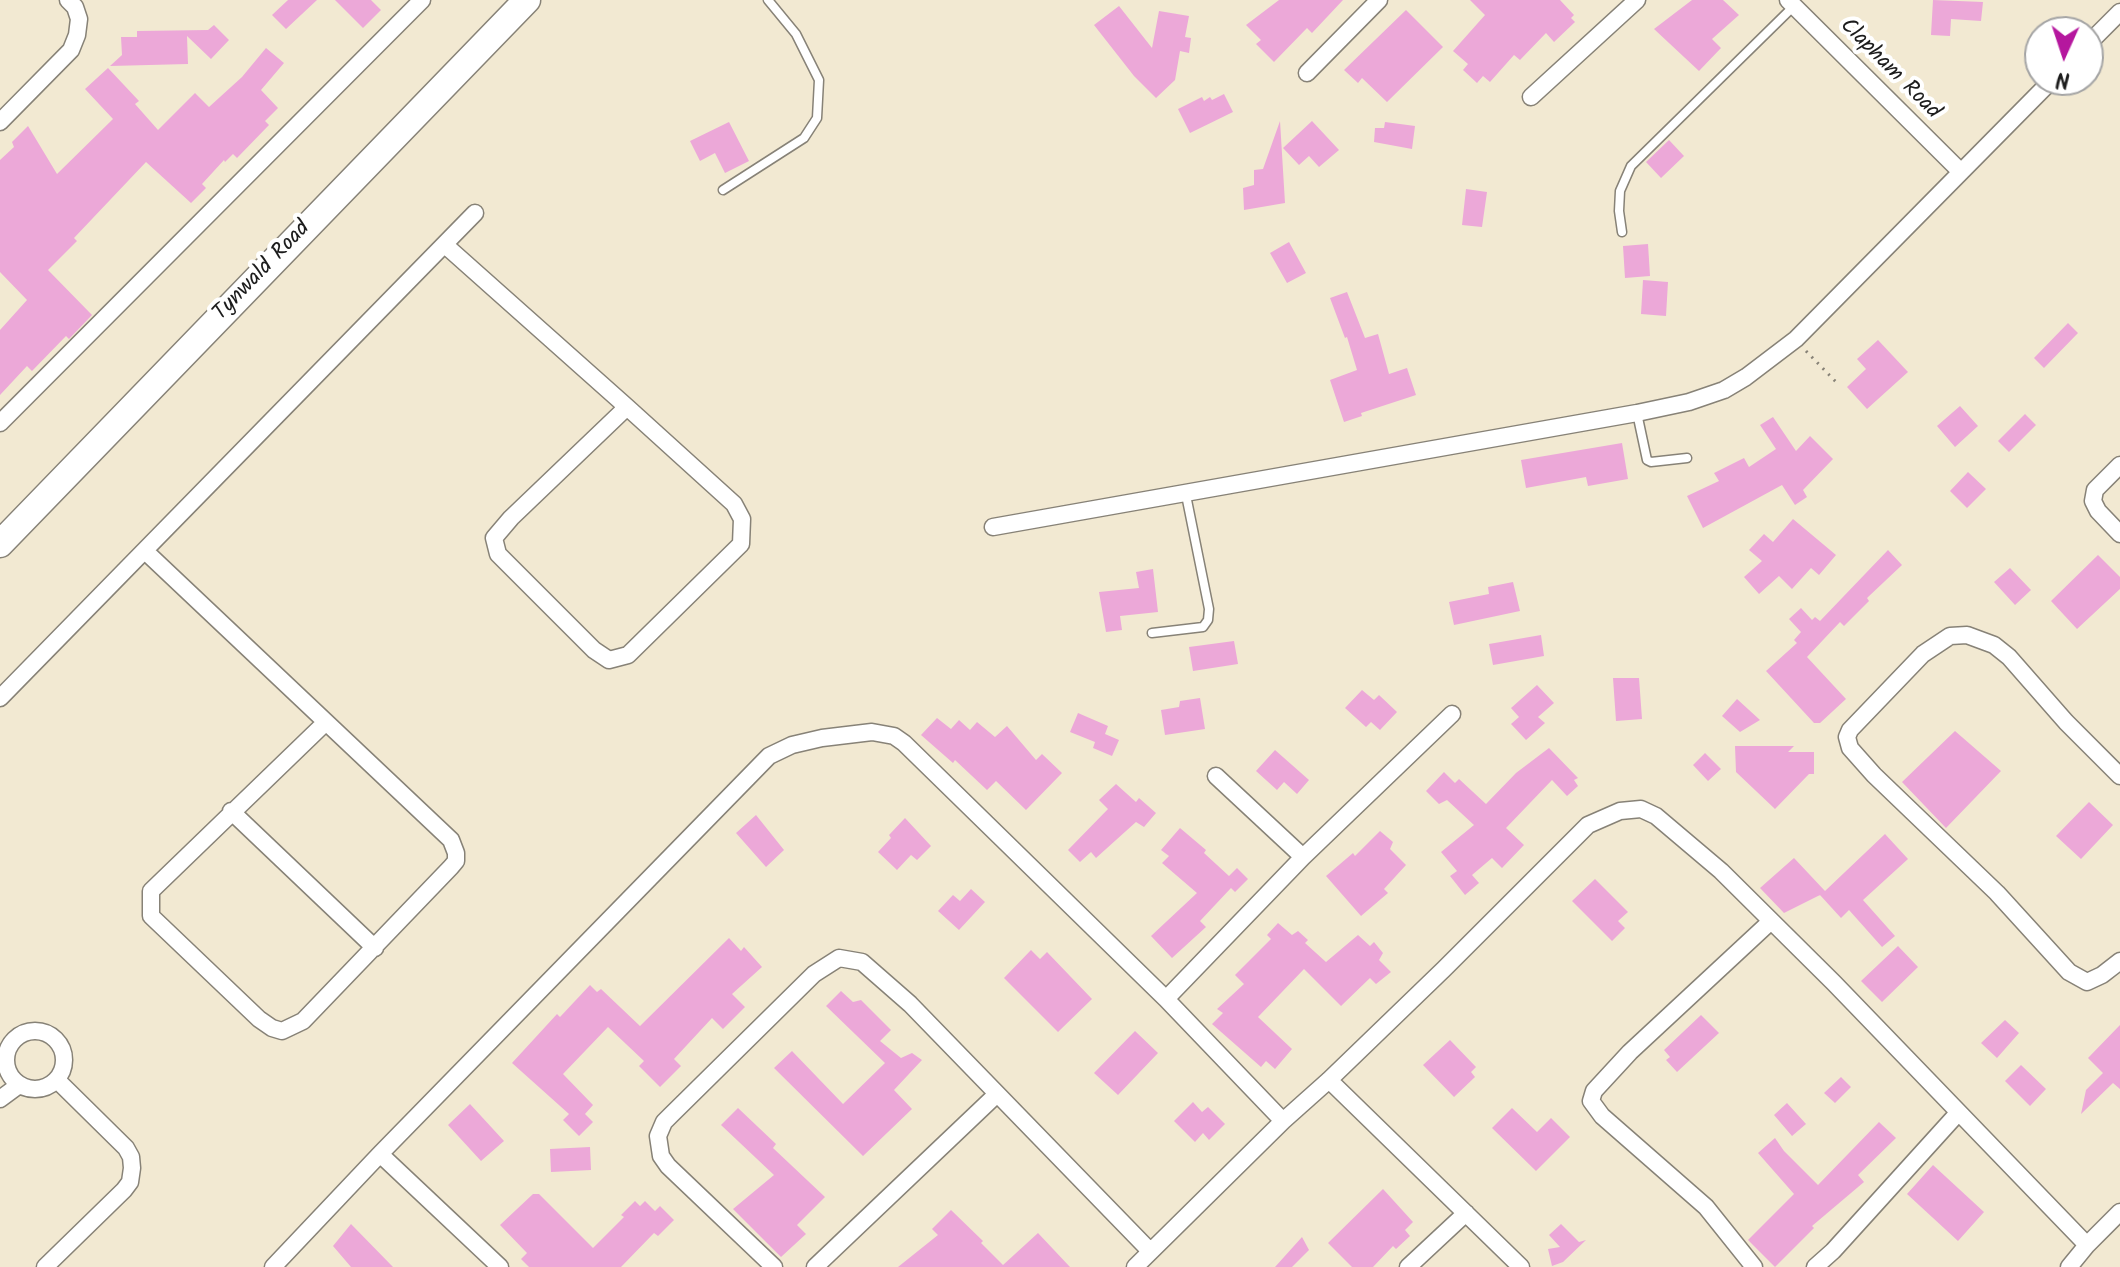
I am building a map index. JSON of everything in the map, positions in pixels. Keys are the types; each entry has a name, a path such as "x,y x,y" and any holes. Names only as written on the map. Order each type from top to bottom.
{"main road":[{"name":"Tynwald Road","path":"0,544 527,0"}],"street":[{"path":"0,122 71,50 79,19 75,7 68,0"},
{"path":"0,423 422,0"},
{"path":"1307,73 1379,0"},
{"path":"1531,97 1637,0"},
{"name":"Clapham Road","path":"1791,3 1960,171"},
{"path":"2104,28 2120,12"},
{"path":"993,527 1637,413 1689,402 1724,390 1796,339 2036,96"},
{"path":"0,698 475,213"},
{"path":"445,245 627,407 734,504 742,519 741,544 628,655 609,660 594,650 498,554 494,538 627,407"},
{"path":"2120,465 2095,490 2093,501 2098,511 2120,534"},
{"path":"145,551 451,840 456,853 456,861 451,867 375,948 303,1021 282,1031 259,1019 151,916 151,891 326,722"},
{"path":"2120,776 2066,722 2009,657 1994,645 1967,635 1950,636 1923,654 1850,730 1847,737 1850,748 1874,775 1997,893 2069,972 2087,982 2120,961"},
{"path":"1166,999 1303,857 1452,714"},
{"path":"273,1267 769,756 792,745 822,738 872,732 894,736 904,743 1166,999 1283,1121"},
{"path":"1216,776 1303,857"},
{"path":"1135,1267 1588,825 1620,811 1641,809 1656,816 1721,871 1834,983 2087,1245"},
{"path":"231,811 375,948"},
{"path":"1754,1267 1699,1200 1602,1116 1591,1101 1594,1091 1630,1052 1770,922"},
{"path":"774,1267 668,1166 661,1156 658,1136 664,1122 814,974 839,958 862,962 910,1004 1150,1251"},
{"path":"24,1031 45,1031 61,1043 65,1062 57,1080 39,1090 19,1085 6,1067 4,1040 24,1031"},
{"path":"45,1267 124,1190 130,1182 132,1168 126,1148 57,1080"},
{"path":"1329,1080 1521,1267"},
{"path":"0,1099 19,1085"},
{"path":"815,1267 997,1094"},
{"path":"1815,1267 1958,1113"},
{"path":"380,1154 500,1267"},
{"path":"2069,1267 2120,1212"},
{"path":"1408,1267 1466,1213"}],"lane":[{"path":"723,190 804,138 817,118 819,80 796,34 768,0"},
{"path":"1622,232 1620,191 1631,166 1791,3"},
{"path":"1637,413 1647,460 1687,458"},
{"path":"1152,633 1203,627 1208,620 1209,609 1186,495"}],"path":[{"path":"1796,339 1839,385"}],"building":[{"path":"288,0 317,0 286,29 272,15"},
{"path":"335,0 371,0 381,10 363,28"},
{"path":"1279,0 1343,0 1312,33 1307,28 1274,62 1256,44 1261,40 1246,25"},
{"path":"1470,0 1560,0 1574,15 1571,18 1575,22 1554,42 1546,33 1520,60 1514,55 1490,82 1483,76 1477,83 1463,70 1468,64 1453,51 1485,15"},
{"path":"1692,0 1723,0 1739,15 1712,39 1721,48 1699,71 1654,29"},
{"path":"1933,0 1983,2 1981,21 1951,19 1950,36 1931,35"},
{"path":"1119,6 1152,48 1159,11 1189,16 1185,37 1191,38 1189,53 1180,51 1175,80 1156,98 1134,76 1094,25"},
{"path":"1406,10 1443,47 1387,102 1362,78 1358,83 1344,70"},
{"path":"214,25 229,40 211,59 187,36 188,64 110,66 122,55 121,37 137,37 137,31 208,30"},
{"path":"266,48 284,63 261,90 278,108 265,121 269,125 237,158 233,154 224,160 202,184 206,188 191,203 146,162 48,270 92,315 32,371 27,366 0,395 0,330 27,300 0,272 0,160 14,147 12,142 28,126 57,174 113,119 85,89 108,68 139,101 135,104 158,130 195,93 209,107 242,77"},
{"path":"1224,94 1233,112 1190,133 1178,109 1202,97 1204,101 1210,97 1212,100"},
{"path":"1280,121 1285,203 1244,210 1243,188 1254,185 1254,170 1263,169"},
{"path":"1312,121 1339,150 1319,167 1309,156 1299,165 1283,148"},
{"path":"729,122 749,161 725,173 715,153 700,161 690,141"},
{"path":"1385,122 1415,126 1412,149 1374,142 1375,128 1384,128"},
{"path":"1669,140 1684,156 1661,178 1646,162"},
{"path":"1466,189 1487,192 1482,227 1462,225"},
{"path":"1289,242 1306,273 1287,283 1270,253"},
{"path":"1648,244 1650,276 1625,278 1623,246"},
{"path":"1643,280 1668,282 1666,316 1641,314"},
{"path":"1347,292 1365,338 1378,334 1389,374 1407,368 1416,395 1361,413 1362,416 1344,422 1330,380 1357,370 1330,298"},
{"path":"2068,323 2078,333 2044,368 2034,358"},
{"path":"1878,340 1908,372 1867,409 1847,387 1866,369 1857,359"},
{"path":"1960,406 1978,426 1955,447 1937,426"},
{"path":"2025,414 2036,425 2009,452 1998,441"},
{"path":"1773,417 1796,451 1810,436 1833,459 1803,490 1807,497 1795,505 1782,485 1703,528 1687,496 1719,481 1714,473 1744,458 1749,467 1776,449 1760,425"},
{"path":"1622,443 1628,479 1588,486 1586,477 1526,488 1521,460"},
{"path":"1968,472 1986,489 1967,508 1950,491"},
{"path":"1793,519 1836,555 1819,575 1811,568 1792,589 1779,576 1759,594 1744,577 1762,561 1749,550 1764,534 1773,542"},
{"path":"1888,550 1902,565 1867,598 1869,601 1844,626 1840,622 1807,657 1846,699 1820,723 1814,723 1766,671 1797,643 1794,640 1801,632 1789,619 1801,608 1812,620 1815,617 1820,621"},
{"path":"2098,555 2120,577 2120,589 2077,629 2051,601"},
{"path":"2010,568 2031,590 2015,605 1994,582"},
{"path":"1153,569 1158,612 1120,616 1122,630 1106,632 1099,592 1139,588 1136,572"},
{"path":"1513,582 1520,611 1454,625 1449,602 1489,594 1488,587"},
{"path":"1541,635 1544,656 1493,665 1489,644"},
{"path":"1234,641 1238,664 1193,671 1189,647"},
{"path":"1613,678 1639,678 1642,719 1616,721"},
{"path":"1537,685 1554,703 1538,717 1545,723 1526,740 1511,724 1519,717 1511,708"},
{"path":"1362,690 1374,700 1379,695 1397,712 1380,730 1371,722 1366,727 1345,708"},
{"path":"1200,698 1205,729 1165,735 1161,710 1179,707 1180,701"},
{"path":"1737,699 1760,720 1740,732 1722,716"},
{"path":"1078,713 1108,726 1105,734 1119,740 1112,756 1093,748 1095,742 1070,732"},
{"path":"937,718 951,729 959,720 970,730 977,722 995,737 1007,726 1036,760 1042,754 1062,773 1026,810 996,781 987,790 955,760 953,763 921,735"},
{"path":"1955,731 2001,771 1946,828 1902,782"},
{"path":"1735,746 1794,746 1788,752 1814,752 1814,774 1809,774 1775,809 1736,772"},
{"path":"1549,748 1578,778 1574,780 1578,786 1567,796 1552,780 1506,828 1524,845 1502,868 1492,858 1472,875 1479,883 1465,895 1450,876 1457,871 1441,852 1474,825 1447,800 1439,804 1426,791 1444,772 1455,783 1459,779 1486,804 1516,773"},
{"path":"1275,750 1309,780 1297,794 1284,782 1277,790 1256,771"},
{"path":"1705,753 1721,769 1708,781 1693,765"},
{"path":"1116,784 1136,802 1139,798 1156,813 1144,827 1136,822 1096,858 1091,852 1080,862 1068,850 1108,809 1099,800"},
{"path":"2089,802 2113,825 2081,859 2056,836"},
{"path":"756,815 784,850 766,867 736,833"},
{"path":"905,818 931,846 917,860 911,855 897,870 878,852"},
{"path":"1180,828 1206,850 1204,853 1229,876 1237,868 1248,879 1235,892 1231,888 1200,921 1206,927 1172,958 1151,936 1197,893 1162,863 1169,856 1161,850"},
{"path":"1380,831 1393,842 1390,849 1406,865 1384,889 1388,893 1361,916 1326,876 1353,853 1355,856"},
{"path":"1885,834 1908,859 1863,900 1895,936 1882,947 1849,910 1841,918 1820,895 1784,913 1760,888 1794,858 1825,891"},
{"path":"1595,879 1628,912 1618,921 1625,928 1612,941 1572,901"},
{"path":"971,889 985,902 959,930 938,911 953,895 960,901"},
{"path":"1278,923 1292,935 1298,931 1308,940 1305,943 1326,962 1358,935 1370,946 1374,942 1383,953 1379,960 1391,972 1376,984 1370,978 1341,1006 1304,969 1258,1017 1292,1049 1275,1069 1266,1061 1261,1067 1212,1024 1223,1013 1217,1009 1244,984 1235,975 1271,939 1267,935"},
{"path":"729,938 741,951 744,947 762,967 732,994 745,1007 723,1029 712,1018 674,1059 681,1066 660,1087 639,1066 644,1061 608,1027 563,1074 593,1105 585,1114 593,1122 579,1136 563,1120 569,1114 512,1063 557,1014 560,1017 590,985 597,992 601,989 640,1026"},
{"path":"1898,946 1918,967 1882,1002 1861,981"},
{"path":"1031,950 1040,959 1047,952 1092,999 1058,1032 1004,978"},
{"path":"841,991 853,1002 861,1000 891,1030 880,1041 901,1058 912,1053 922,1060 894,1090 912,1109 863,1156 774,1068 792,1051 843,1104 885,1063 826,1006"},
{"path":"1701,1015 1719,1033 1677,1072 1666,1060 1670,1057 1664,1050"},
{"path":"2005,1020 2019,1033 1997,1058 1981,1043"},
{"path":"2120,1025 2120,1089 2113,1083 2081,1114 2086,1090 2103,1073 2088,1058"},
{"path":"1135,1031 1158,1053 1118,1095 1094,1073"},
{"path":"1450,1040 1476,1067 1471,1072 1475,1077 1454,1097 1423,1065"},
{"path":"2021,1065 2046,1089 2030,1106 2005,1081"},
{"path":"1841,1077 1851,1087 1835,1103 1824,1093"},
{"path":"1193,1102 1202,1112 1208,1107 1225,1124 1209,1140 1203,1133 1195,1142 1174,1121"},
{"path":"1787,1103 1806,1124 1792,1136 1774,1115"},
{"path":"470,1104 504,1141 481,1161 448,1125"},
{"path":"738,1108 776,1144 773,1148 825,1197 797,1225 806,1234 781,1257 733,1209 774,1175 721,1125"},
{"path":"1512,1108 1537,1132 1551,1118 1570,1137 1536,1171 1492,1128"},
{"path":"1879,1122 1896,1138 1858,1175 1864,1182 1812,1226 1814,1228 1775,1267 1748,1240 1794,1194 1758,1153 1775,1138 1818,1185"},
{"path":"590,1147 591,1170 551,1172 550,1149"},
{"path":"1933,1165 1984,1212 1958,1241 1907,1194"},
{"path":"1383,1189 1413,1222 1405,1230 1410,1236 1396,1249 1393,1246 1373,1267 1352,1267 1328,1243"},
{"path":"533,1194 539,1194 593,1248 624,1217 621,1215 635,1201 640,1206 645,1201 655,1211 660,1206 674,1220 658,1236 654,1233 621,1267 529,1267 521,1259 527,1253 500,1225"},
{"path":"951,1210 1003,1265 1038,1233 1070,1267 898,1267 938,1235 932,1229"},
{"path":"351,1224 393,1267 351,1267 333,1246"},
{"path":"1561,1224 1579,1242 1586,1240 1563,1262 1552,1266 1548,1249 1560,1247 1549,1235"},
{"path":"1302,1237 1309,1250 1292,1267 1275,1267"}]}
